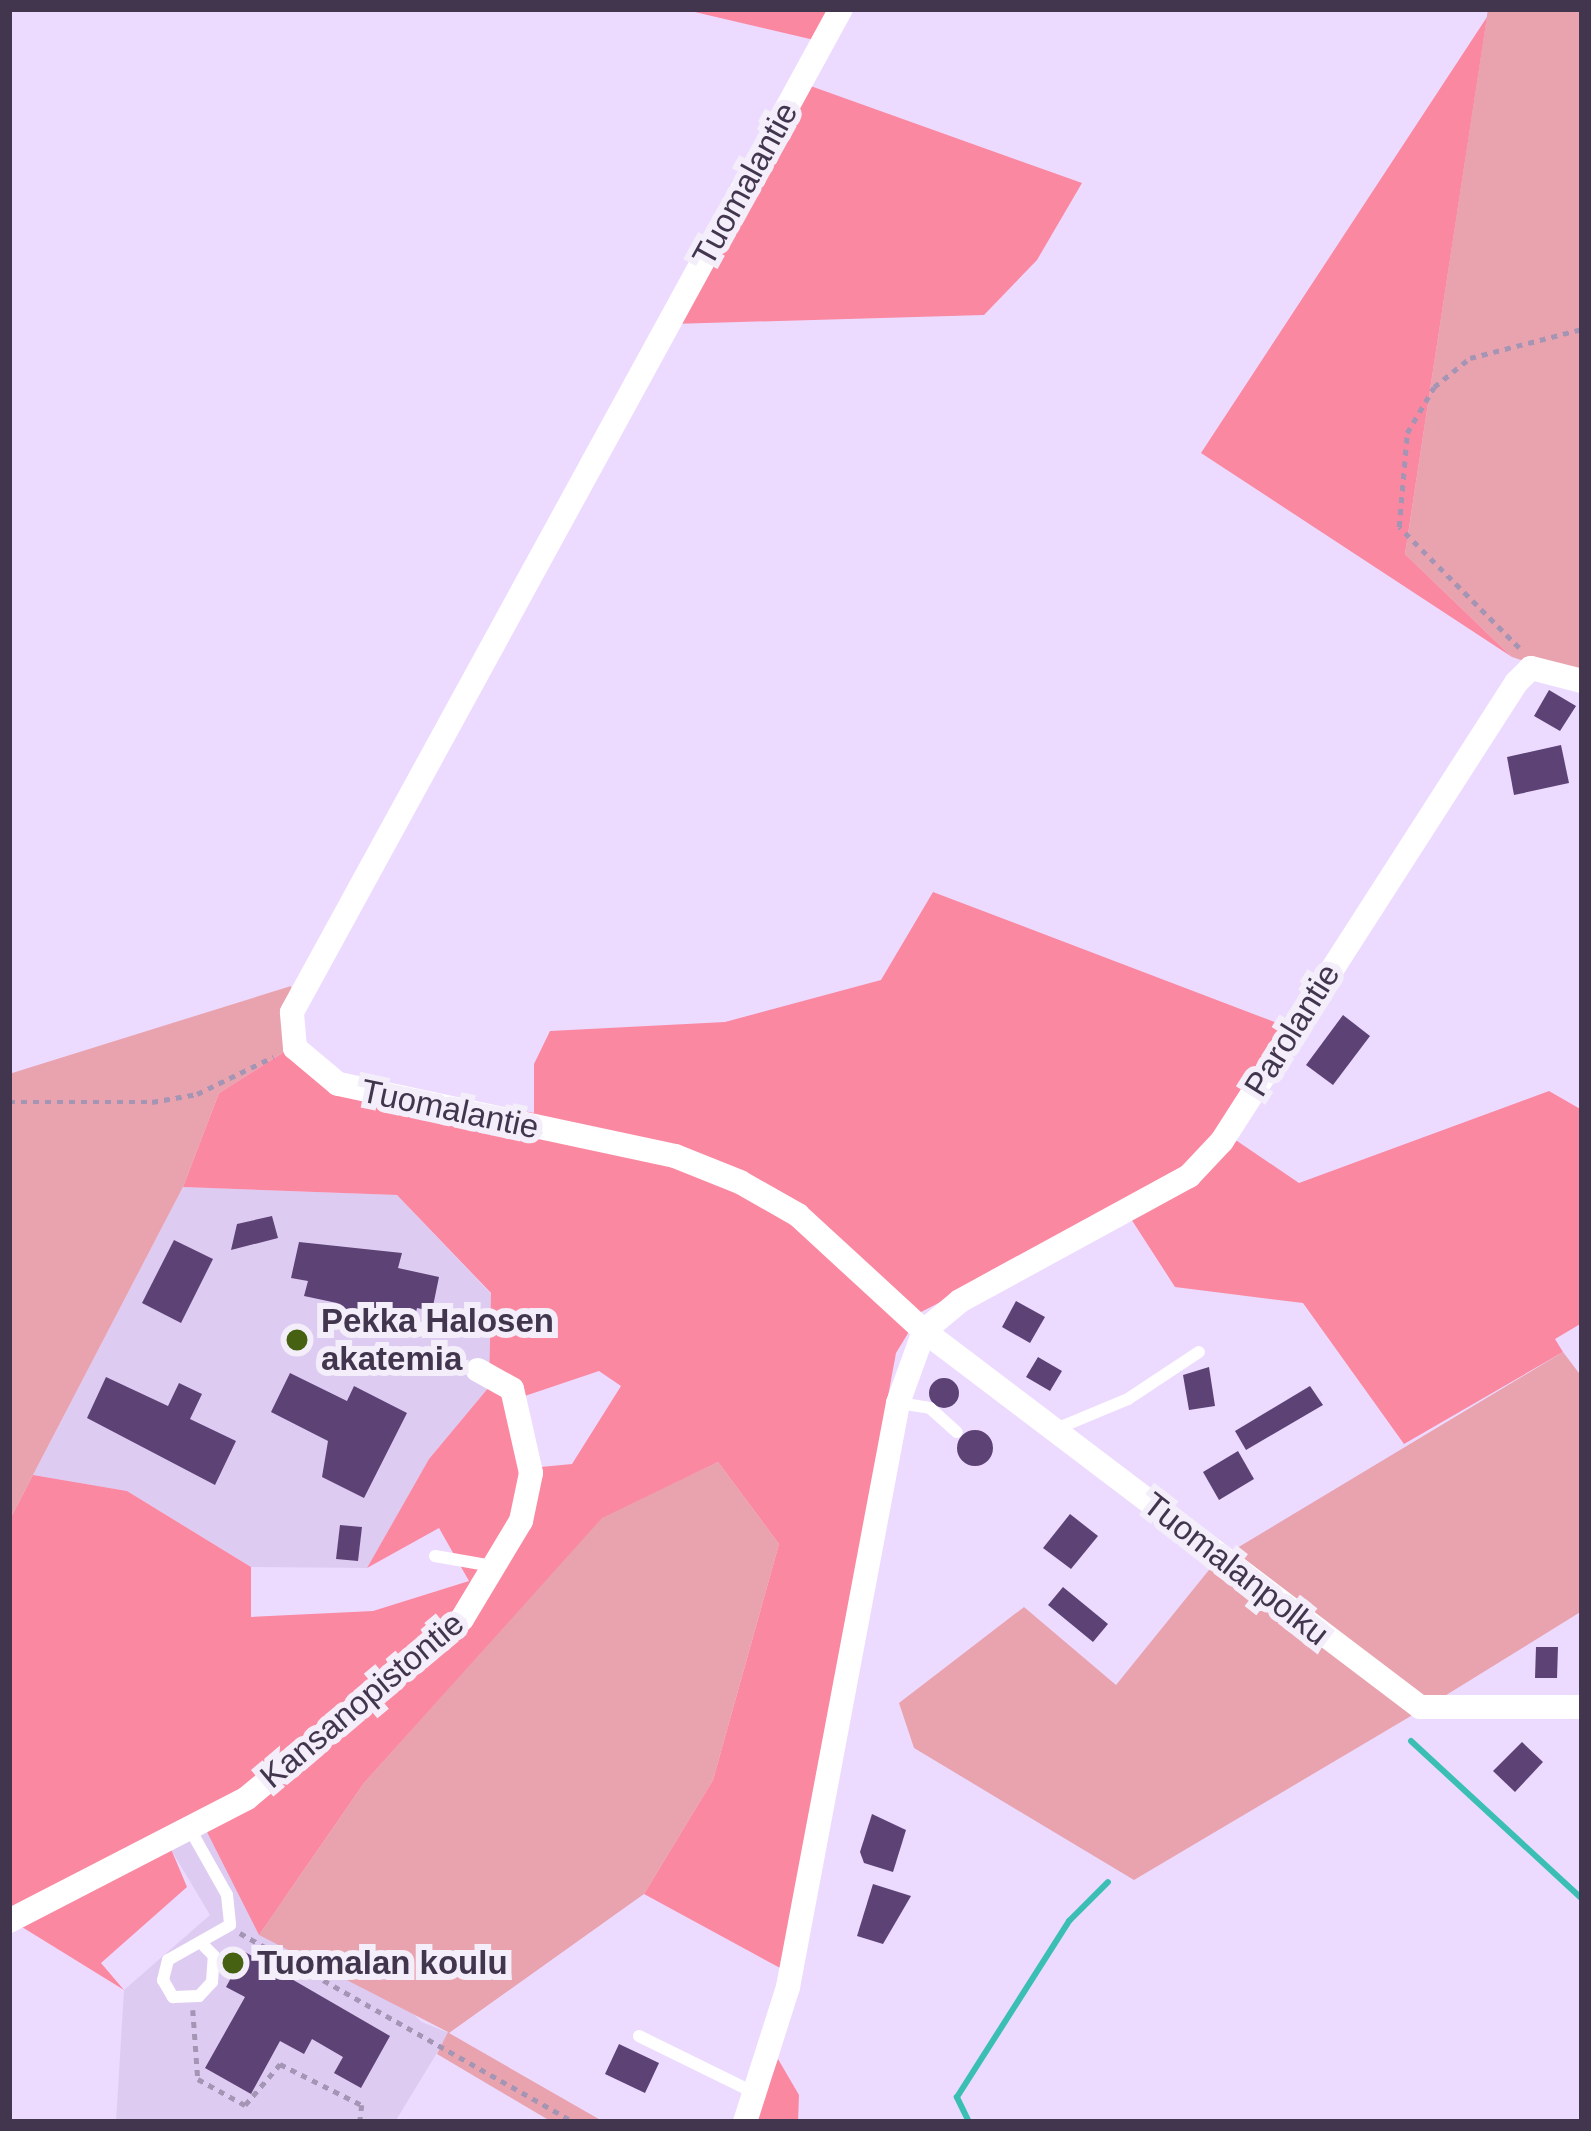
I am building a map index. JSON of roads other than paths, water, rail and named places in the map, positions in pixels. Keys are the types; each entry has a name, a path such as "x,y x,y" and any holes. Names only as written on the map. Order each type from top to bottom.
{"street":[{"name":"Tuomalantie","path":"841,9 292,1012 296,1048 338,1084 675,1156 740,1182 798,1215 923,1331"},
{"name":"Parolantie","path":"923,1331 960,1301 1141,1209 1222,1141 1531,668 1582,681"},
{"path":"745,2122 788,1987 898,1403 923,1331"},
{"name":"Tuomalanpolku","path":"923,1331 1420,1707 1582,1707"},
{"name":"Kansanopistontie","path":"9,1921 191,1831 358,1712 462,1619 499,1568 521,1521 529,1453 512,1390 478,1370"}],"lane":[{"path":"1055,1430 1128,1400 1199,1352"},
{"path":"898,1403 931,1408 957,1432"},
{"path":"434,1556 499,1568"},
{"path":"191,1831 227,1895 230,1925 204,1946 182,1948 163,1980 173,1996 192,1998 216,1968 204,1946"},
{"path":"639,2036 756,2093"}],"waterway":[{"path":"1411,1741 1582,1899"},
{"path":"969,2122 957,2097 1069,1921 1108,1882"}],"place":[{"name":"Pekka Halosen akatemia","path":"297,1340"},
{"name":"Tuomalan koulu","path":"233,1963"}]}
